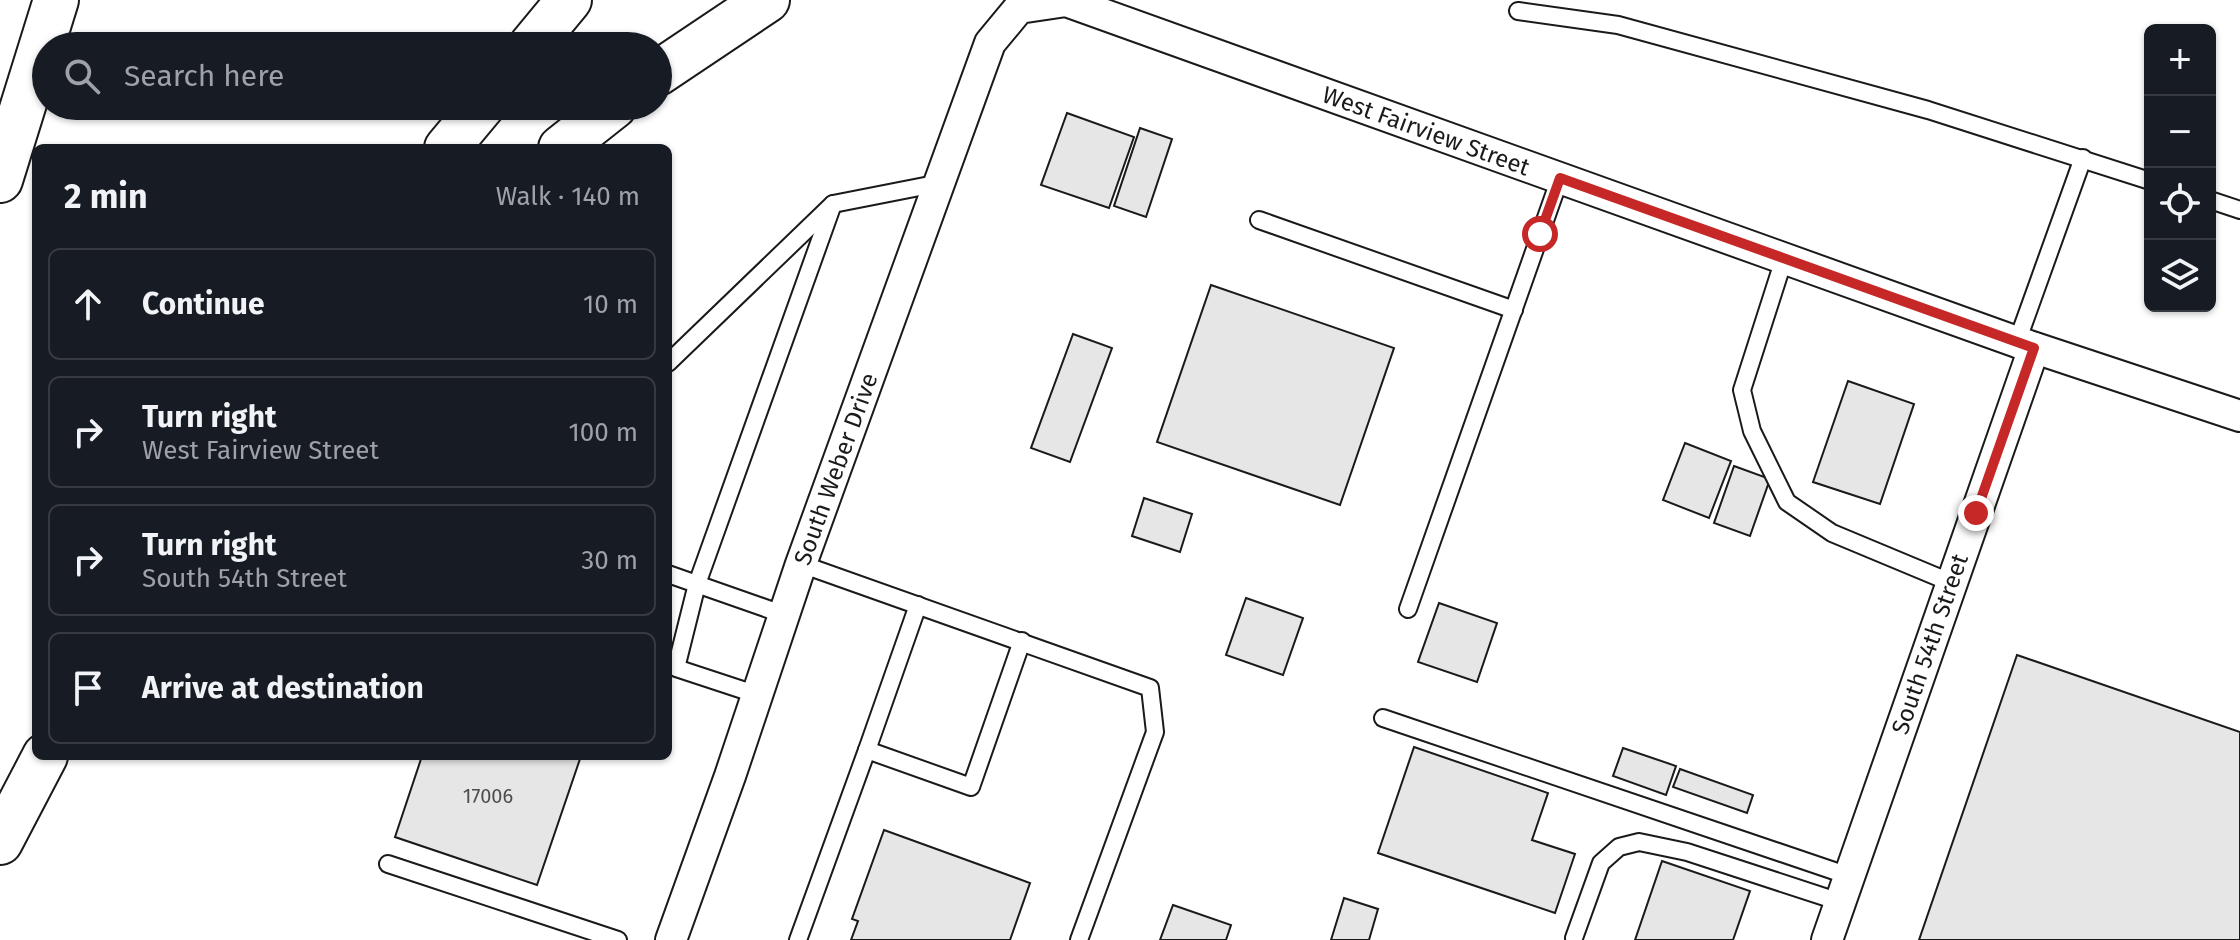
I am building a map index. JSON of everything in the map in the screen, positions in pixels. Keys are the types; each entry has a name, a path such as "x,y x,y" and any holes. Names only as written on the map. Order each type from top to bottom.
{"highway":[{"path":"46,32 56,0"},
{"path":"543,32 569,0"},
{"path":"672,64 767,0"},
{"path":"0,180 32,77"},
{"path":"450,144 470,120"},
{"path":"566,144 596,120"},
{"path":"0,842 43,760"}],"street":[{"name":"West Fairview Street","path":"1019,8 1066,1 2026,345 2240,416"},
{"name":"South Weber Drive","path":"671,940 801,564 990,43 1019,8"},
{"name":"South 54th Street","path":"1827,940 1952,583 2026,345"}],"lane":[{"path":"1518,11 1618,25 1928,110 2144,179"},
{"path":"2026,345 2083,158"},
{"path":"1408,609 1560,178"},
{"path":"672,359 833,204 940,183"},
{"path":"2216,202 2240,210"},
{"path":"758,695 676,668 697,584 833,204"},
{"path":"1259,220 1514,310"},
{"path":"1784,259 1742,390 1752,431 1787,502 1832,533 1952,583"},
{"path":"801,564 1150,688 1155,732 1079,940"},
{"path":"672,575 785,615"},
{"path":"798,940 918,605"},
{"path":"867,750 971,787 1022,641"},
{"path":"1383,718 1844,889"},
{"path":"1574,938 1601,863 1619,847 1639,842 1844,889"},
{"path":"388,864 618,940"}],"building":[{"path":"1067,113 1134,137 1109,208 1041,185"},
{"path":"1140,128 1172,139 1146,217 1114,206"},
{"path":"1211,285 1394,348 1340,505 1157,442"},
{"path":"1073,334 1112,348 1070,462 1031,448"},
{"path":"1848,381 1914,404 1880,504 1813,482"},
{"path":"1685,443 1731,461 1709,518 1663,500"},
{"path":"1734,466 1770,479 1750,536 1714,523"},
{"path":"1144,498 1192,514 1180,552 1132,536"},
{"path":"1246,598 1303,618 1283,675 1226,655"},
{"path":"1439,603 1497,623 1477,682 1418,662"},
{"path":"2017,655 2240,732 2240,940 1919,940"},
{"path":"1414,747 1548,793 1532,840 1575,854 1555,913 1378,853"},
{"path":"1623,748 1676,766 1666,795 1613,776"},
{"path":"421,760 580,760 537,885 395,837"},
{"path":"1680,769 1753,795 1747,813 1673,787"},
{"path":"884,830 1030,883 1010,940 851,940 858,921 852,919"},
{"path":"1662,861 1750,891 1733,940 1635,940"},
{"path":"1344,898 1378,909 1369,940 1331,940"},
{"path":"1173,905 1231,925 1226,940 1160,940"}],"route":[{"path":"1540,234 1560,178 2034,348 1976,513"}]}
